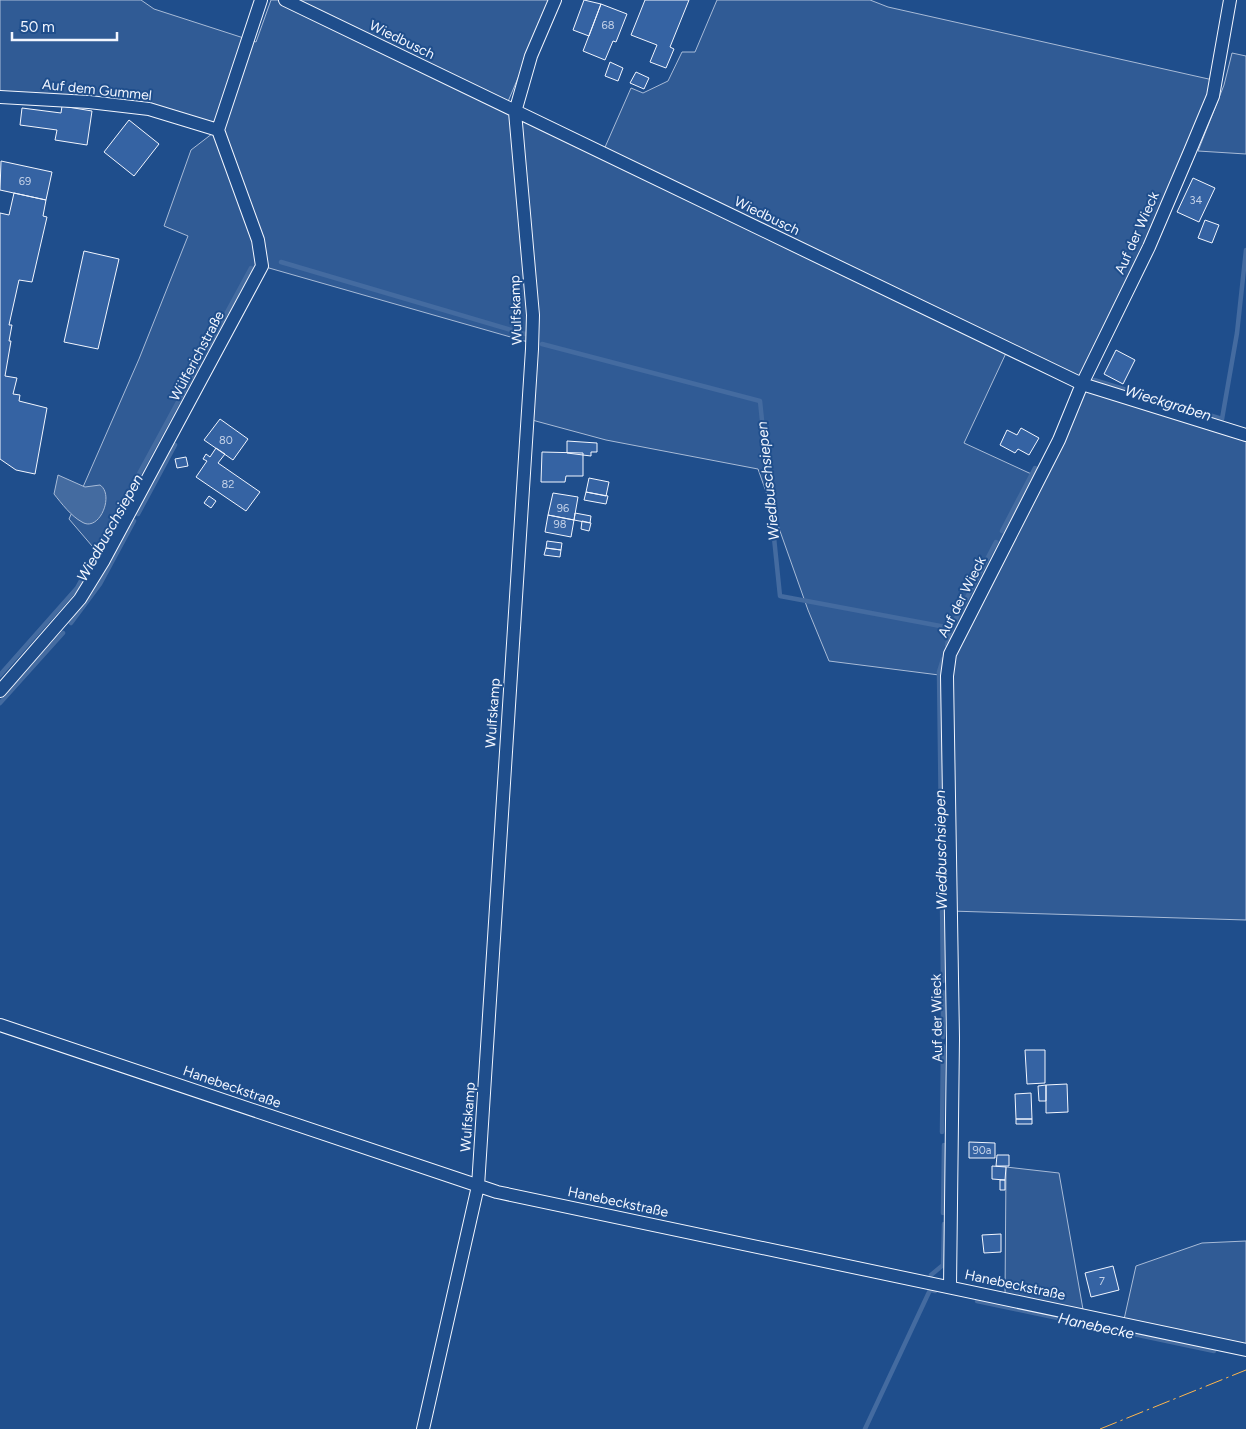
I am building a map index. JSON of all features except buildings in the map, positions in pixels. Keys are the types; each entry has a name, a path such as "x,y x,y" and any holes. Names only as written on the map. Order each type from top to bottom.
{"street":[{"path":"218,130 261,0"},
{"name":"Wiedbusch","path":"284,0 1082,384 1246,436"},
{"name":"Wulfskamp","path":"423,1429 478,1186 532,349 531,288 515,112 531,56 556,0"},
{"name":"Auf der Wieck","path":"950,1287 953,1038 947,676 950,654 1058,440 1082,384 1149,247 1213,96 1230,0"},
{"name":"Auf dem Gummel","path":"0,97 89,102 149,109 218,130"},
{"name":"Wülferichstraße","path":"0,691 80,599 104,560 262,266 258,240 218,130"},
{"name":"Hanebeckstraße","path":"0,1025 497,1192 1246,1350"}],"shaded area":[{"path":"0,0 141,0 154,9 256,42 271,0 551,0 504,111 602,154 631,88 643,93 668,81 682,52 695,52 717,0 870,0 888,7 1213,80 1211,91 1082,384 1246,435 1246,920 950,911 947,676 829,661 808,610 758,469 606,440 532,420 528,342 262,266 104,560 69,519 139,359 188,236 164,226 191,150 217,130 149,109 0,97","holes":["1007,351 1081,384 1040,478 964,443"]},
{"path":"1232,53 1246,56 1246,154 1198,151 1224,85"},
{"path":"58,475 85,487 100,485 106,497 103,511 99,518 88,524 82,522 67,509 54,494"},
{"path":"1006,1167 1059,1173 1084,1315 1005,1298"},
{"path":"1246,1241 1246,1350 1123,1324 1136,1266 1202,1243"}],"waterway":[{"name":"Wieckgraben","path":"1094,380 1222,419 1237,333 1246,250"},
{"name":"Wiedbuschsiepen","path":"281,262 525,334"},
{"name":"Wiedbuschsiepen","path":"207,349 251,268"},
{"name":"Wiedbuschsiepen","path":"542,344 760,401 780,596 951,628"},
{"name":"Wiedbuschsiepen","path":"0,675 77,588 198,365"},
{"path":"138,514 175,445"},
{"name":"Wieckgraben","path":"1002,531 1035,468"},
{"path":"71,623 100,584 134,521"},
{"name":"Wieckgraben","path":"947,645 951,628 996,542"},
{"path":"0,703 63,633"},
{"name":"Wiedbuschsiepen","path":"943,659 939,672 943,981"},
{"name":"Wiedbuschsiepen","path":"943,992 943,1037"},
{"name":"Wiedbuschsiepen","path":"942,1132 943,1046"},
{"name":"Wiedbuschsiepen","path":"943,1213 944,1145"},
{"name":"Wiedbuschsiepen","path":"931,1275 943,1265 944,1224"},
{"name":"Hanebecke","path":"865,1429 930,1290 935,1291"},
{"name":"Hanebecke","path":"977,1301 1214,1351"}],"power":[{"path":"1100,1429 1246,1370"}]}
